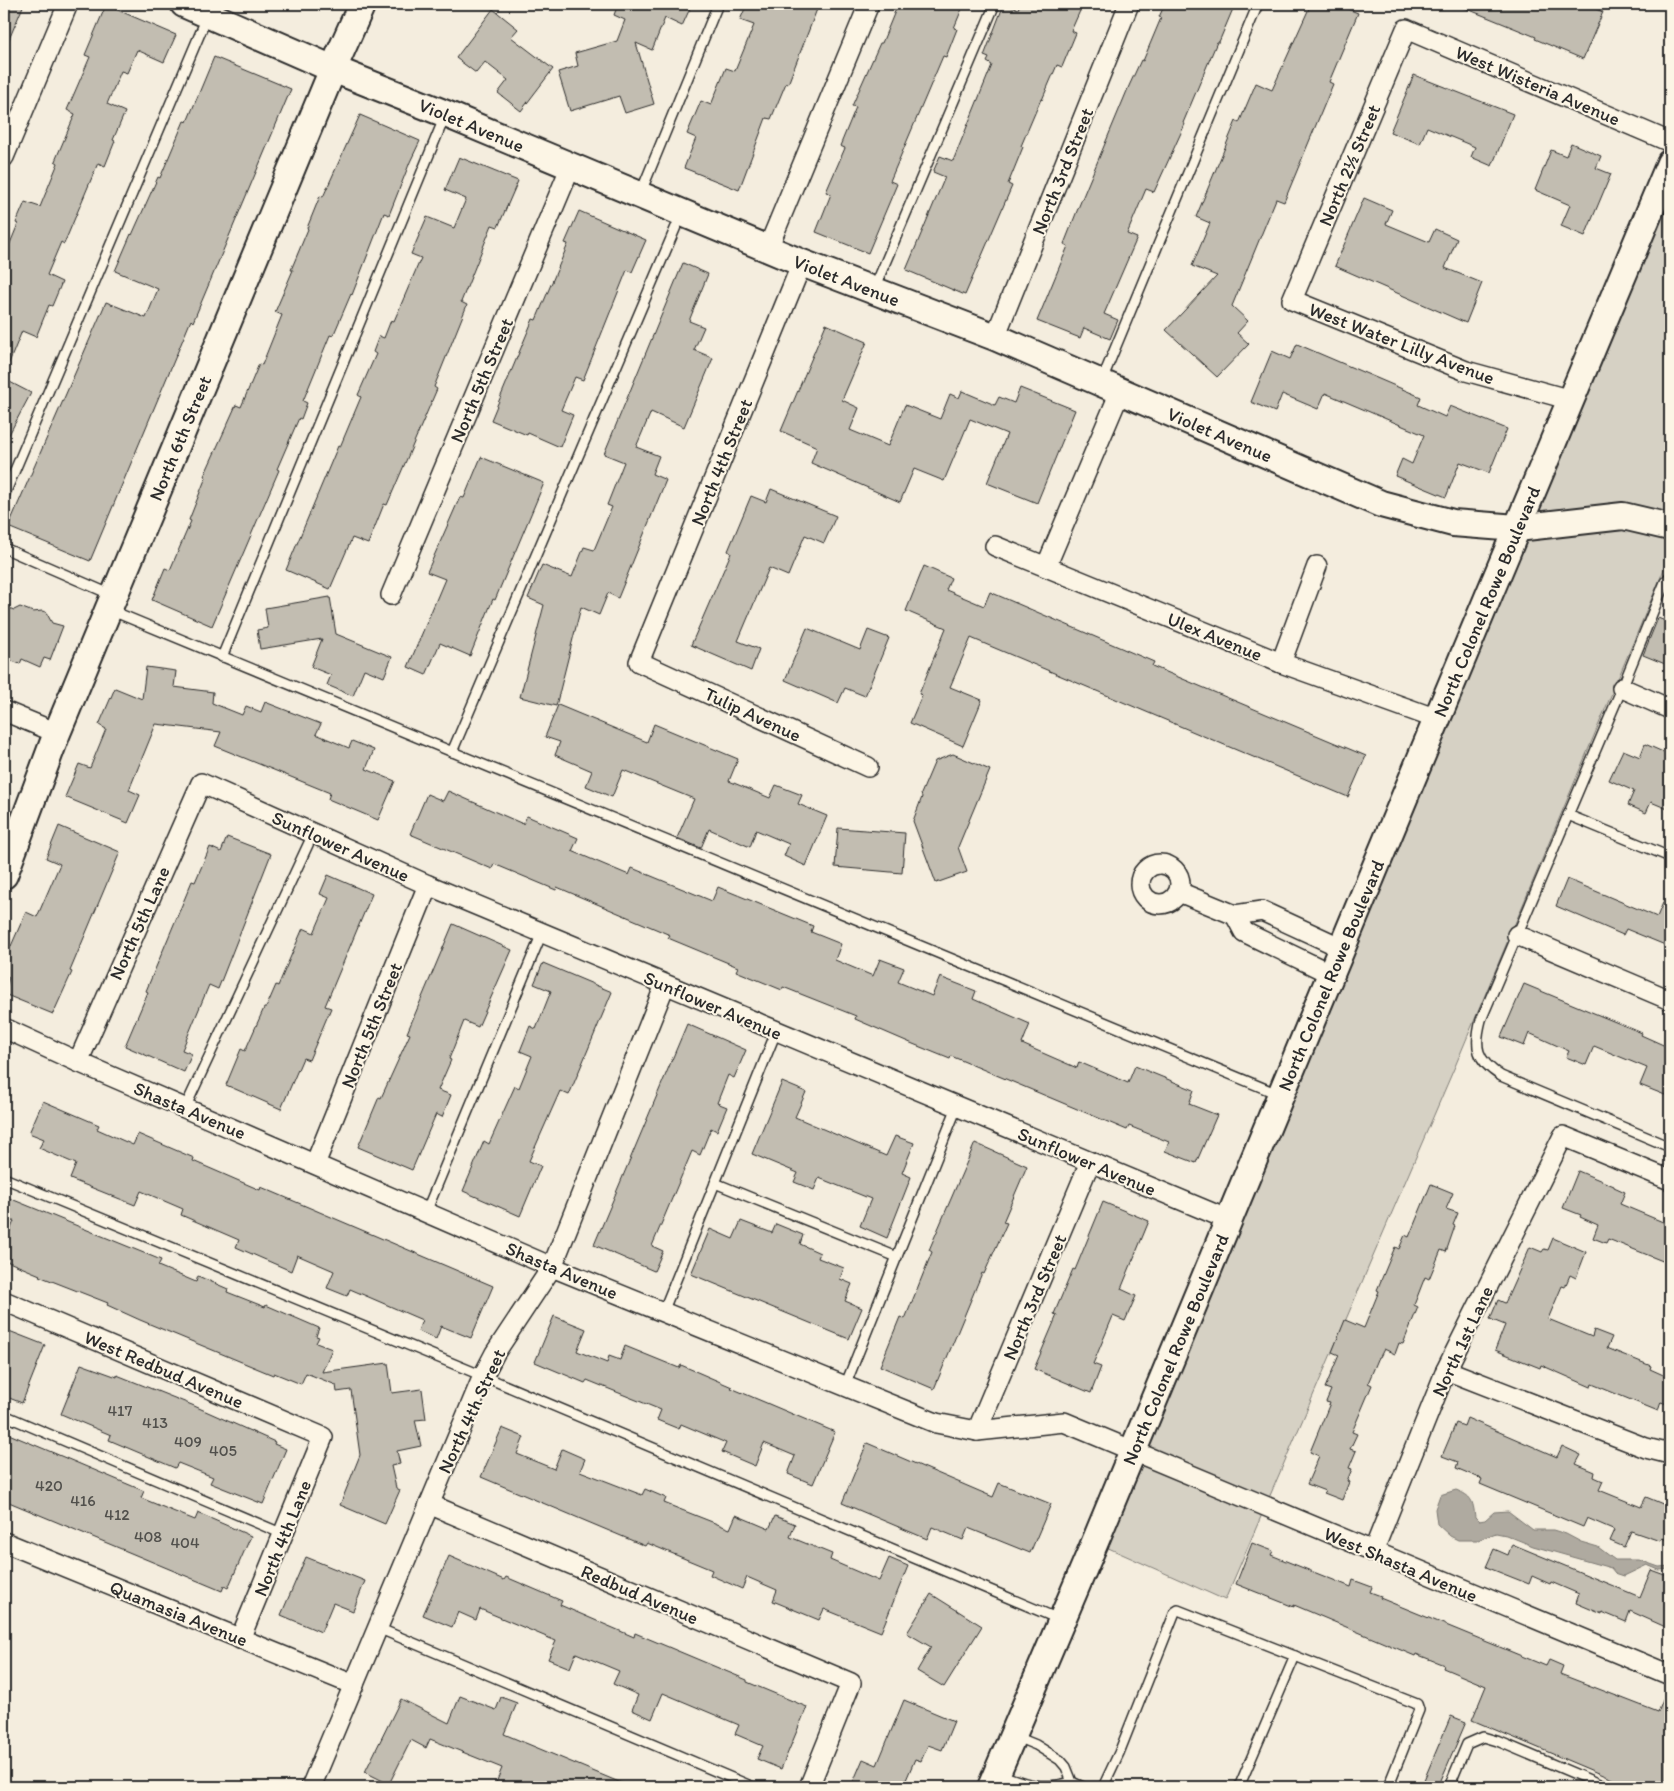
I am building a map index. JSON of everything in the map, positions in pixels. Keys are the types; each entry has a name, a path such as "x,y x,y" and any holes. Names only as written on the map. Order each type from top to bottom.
{"street":[{"path":"4,157 68,4"},
{"name":"Violet Avenue","path":"184,4 802,263 995,337 1381,504 1453,523 1517,528 1623,516 1670,527"},
{"name":"North 6th Street","path":"4,873 57,733 333,68 362,4"},
{"path":"768,248 869,4"},
{"name":"North 3rd Street","path":"995,337 1129,4"},
{"name":"West Wisteria Avenue","path":"1406,29 1670,142"},
{"name":"North 2½ Street","path":"1292,300 1406,29"},
{"name":"North Colonel Rowe Boulevard","path":"994,1780 1133,1452 1670,163"},
{"name":"North 5th Street","path":"390,595 572,166"},
{"name":"North 4th Street","path":"639,662 802,263"},
{"name":"West Water Lilly Avenue","path":"1292,300 1466,371 1571,400"},
{"path":"1046,567 1111,387"},
{"name":"Ulex Avenue","path":"995,546 1281,663 1437,719"},
{"path":"1281,663 1317,566"},
{"name":"Tulip Avenue","path":"639,662 868,767"},
{"path":"1622,688 1670,709"},
{"path":"4,711 57,733"},
{"name":"Sunflower Avenue","path":"201,784 428,886 1229,1220"},
{"name":"North 5th Lane","path":"78,1062 201,784"},
{"name":"North 5th Street","path":"315,1164 428,886"},
{"path":"1179,892 1235,915 1262,911 1342,948"},
{"path":"1235,915 1244,932 1331,974"},
{"path":"1517,936 1670,1000"},
{"name":"North 4th Street","path":"311,1787 483,1376 495,1353 552,1266 665,985"},
{"name":"Shasta Avenue","path":"4,1028 78,1062 552,1266 936,1423 977,1431 1064,1422 1133,1452"},
{"name":"North 1st Lane","path":"1373,1552 1446,1370 1563,1136 1670,1180"},
{"name":"North 3rd Street","path":"977,1431 1090,1162"},
{"name":"West Redbud Avenue","path":"4,1301 323,1438"},
{"path":"1446,1370 1646,1448 1670,1454"},
{"name":"North 4th Lane","path":"240,1639 323,1438"},
{"name":"West Shasta Avenue","path":"1133,1452 1670,1675"},
{"name":"Redbud Avenue","path":"429,1504 851,1683 809,1787"},
{"name":"Quamasia Avenue","path":"4,1542 354,1685"}],"lane":[{"path":"640,194 718,4"},
{"path":"873,291 994,4"},
{"path":"1111,387 1258,4"},
{"path":"4,496 208,14"},
{"path":"222,657 446,114"},
{"path":"452,752 682,212"},
{"path":"4,548 222,657 1281,1095"},
{"path":"1670,576 1665,582 1481,1020 1477,1048 1489,1068 1501,1076 1670,1147"},
{"path":"1568,814 1670,857"},
{"path":"185,1108 313,834"},
{"path":"426,1212 542,933"},
{"path":"663,1312 776,1032"},
{"path":"846,1386 957,1107"},
{"path":"4,1178 483,1376 1061,1620"},
{"path":"715,1183 897,1257"},
{"path":"4,1415 283,1534"},
{"path":"1103,1787 1119,1753 1175,1612 1178,1610 1417,1704 1419,1710 1388,1787"},
{"path":"378,1628 752,1787"},
{"path":"1239,1787 1295,1656"},
{"path":"1013,1735 1036,1745 1060,1760 1066,1767 1072,1782"},
{"path":"1449,1787 1468,1744 1483,1737 1500,1742 1606,1787"},
{"path":"994,1780 1039,1786 1055,1786 1072,1782 1083,1787"}],"shaded area":[{"path":"1670,178 1670,555 1456,1064 1225,1600 1095,1542"},
{"path":"1456,1490 1469,1497 1475,1517 1479,1521 1485,1520 1494,1512 1508,1511 1533,1530 1553,1530 1566,1534 1581,1542 1598,1547 1615,1560 1639,1560 1659,1567 1670,1566 1670,1569 1659,1570 1647,1565 1624,1576 1615,1573 1611,1568 1533,1546 1506,1535 1496,1533 1478,1540 1458,1540 1450,1536 1437,1524 1435,1509 1440,1495"}],"building":[{"path":"4,4 24,4 4,51"},
{"path":"618,4 692,4 682,26 665,18 652,50 636,43 654,104 625,113 619,96 570,111 558,72 578,66 575,53 617,41 625,20 614,15"},
{"path":"747,4 819,4 788,84 786,83 771,119 766,118 739,190 684,168 696,138 687,134 701,101 711,105 726,68 735,71 754,25 740,20"},
{"path":"898,4 964,4 954,28 957,29 946,57 943,56 890,181 897,184 868,253 816,232 831,194 826,192 845,148 840,146 856,107 852,106"},
{"path":"1004,4 1018,9 1020,4 1083,4 1071,31 1076,33 1062,67 1057,65 1021,146 1023,147 1008,184 1012,186 965,295 906,270 945,177 933,172 940,156 953,161 992,65 987,62 989,58 984,56"},
{"path":"1165,4 1235,4 1183,123 1185,124 1154,192 1146,189 1127,234 1137,238 1104,314 1118,320 1110,339 1084,328 1080,338 1037,321 1068,246 1064,244 1079,206 1129,86 1141,60 1143,61"},
{"path":"1311,4 1335,4 1358,13 1329,82 1333,84 1284,202 1276,199 1232,306 1248,321 1237,333 1249,344 1217,377 1166,330 1217,276 1192,266 1210,223 1196,217 1236,121 1239,123 1256,83 1272,90"},
{"path":"1455,4 1584,4 1603,12 1583,59 1535,39 1536,37"},
{"path":"106,5 176,35 164,62 137,50 127,73 121,71 107,104 125,112 113,140 115,141 105,166 98,163 64,244 61,242 47,275 62,282 52,306 49,305 36,337 22,331 4,375 4,258 25,202 40,207 58,163 55,161 75,114 67,110 90,57 85,55"},
{"path":"493,9 518,29 511,37 553,69 521,111 498,93 508,80 485,62 476,73 456,58"},
{"path":"214,57 291,89 90,561 8,527 106,302 146,318 158,289 115,271 158,177 160,178 184,121 187,122"},
{"path":"1414,75 1513,114 1492,166 1471,157 1475,147 1427,127 1420,144 1390,132"},
{"path":"360,115 420,141 389,215 384,213 352,295 333,336 330,335 303,401 307,403 301,419 299,418 277,469 279,470 212,626 152,600 165,568 170,570 191,521 189,520 206,477 204,476 236,405 241,407 259,364 262,365 282,315 275,312 293,270 291,270 307,228 320,196 323,197"},
{"path":"1571,143 1601,156 1596,168 1611,174 1585,236 1561,226 1570,205 1535,190 1551,150 1566,156"},
{"path":"459,157 518,181 498,227 492,225 461,302 467,305 434,387 437,389 387,505 384,504 368,544 352,538 330,589 286,570 338,446 340,447 361,397 358,395 376,354 373,352 379,336 384,338 391,320 394,321 421,258 411,254 427,217 454,228 466,199 445,190"},
{"path":"1364,198 1392,210 1386,224 1429,242 1435,229 1457,239 1445,268 1482,283 1466,323 1335,266"},
{"path":"579,211 646,240 632,272 627,270 583,380 575,377 561,410 573,415 560,447 491,420 533,319 536,320 568,244 565,243"},
{"path":"683,263 708,274 689,321 704,327 694,350 713,358 684,427 651,412 636,447 659,456 652,474 666,480 618,598 608,593 599,615 581,607 556,706 520,697 544,605 528,598 542,565 572,577 584,547 594,550 612,507 607,505 624,462 604,454"},
{"path":"826,324 867,342 842,400 859,408 850,430 888,446 905,405 940,419 950,394 959,398 962,391 995,405 999,397 1014,403 1020,388 1075,410 1037,503 987,483 1007,434 970,419 944,481 914,469 900,502 811,463 817,447 781,431"},
{"path":"1297,344 1421,397 1418,405 1445,417 1450,406 1507,429 1489,473 1460,462 1446,497 1395,476 1402,459 1412,464 1424,435 1325,393 1318,409 1282,394 1275,412 1251,402 1272,351 1290,359"},
{"path":"4,379 31,393 4,444"},
{"path":"481,457 544,483 470,656 440,643 426,675 408,667 445,579 427,572 460,497 464,498"},
{"path":"771,489 836,516 824,543 805,535 788,576 769,568 738,641 759,649 751,671 691,645 731,553 728,551 751,496 766,502"},
{"path":"924,566 951,578 946,590 984,606 990,592 1154,662 1152,666 1366,756 1348,797 971,638 950,687 982,700 963,746 910,723 922,695 919,694 946,628 906,611"},
{"path":"330,597 336,634 392,657 384,677 364,669 353,696 327,685 331,675 311,667 322,639 260,649 257,630 268,628 265,608"},
{"path":"4,606 14,610 20,607 33,612 46,612 52,623 63,626 50,660 44,658 40,667 22,659 20,664 4,658"},
{"path":"1658,618 1670,623 1670,666 1643,655"},
{"path":"807,628 860,650 868,630 889,638 865,696 845,688 838,703 785,680"},
{"path":"146,667 176,671 174,687 213,692 212,703 242,715 246,706 261,712 265,702 321,724 316,734 349,748 352,741 374,750 366,769 395,781 378,820 328,799 330,793 215,746 221,732 156,724 129,790 140,795 128,823 65,797 79,764 90,768 106,729 99,725 115,688 142,699"},
{"path":"558,705 647,742 654,724 738,759 729,781 770,798 776,785 802,795 798,804 827,816 806,866 784,856 789,844 756,830 750,847 709,829 701,848 677,838 694,799 623,770 612,797 586,786 592,771 555,755 560,742 545,737"},
{"path":"1645,744 1670,755 1670,810 1651,802 1646,813 1628,805 1634,791 1609,780 1623,750 1640,757"},
{"path":"953,754 990,770 958,847 967,872 936,883 913,821 922,797 921,794 935,761"},
{"path":"448,791 523,824 527,816 578,838 572,851 629,875 632,868 712,901 718,887 813,926 811,932 841,944 835,960 873,976 880,959 904,968 898,982 932,996 940,977 976,991 973,999 1030,1024 1022,1044 1077,1068 1079,1062 1128,1083 1135,1066 1194,1090 1189,1104 1217,1115 1196,1163 1165,1151 1169,1142 1129,1126 1127,1130 951,1056 950,1059 913,1044 855,1019 856,1016 783,987 782,990 736,971 738,967 668,938 670,935 557,887 556,890 494,864 492,869 410,834 427,794 443,801"},
{"path":"59,826 120,852 70,971 72,972 53,1014 4,994 9,978 4,976 4,943 11,946 26,912 37,917 60,864 46,858"},
{"path":"838,828 905,833 902,873 835,867"},
{"path":"227,837 271,854 218,989 209,985 182,1050 192,1054 184,1072 125,1046 192,881 195,882 210,847 221,852"},
{"path":"328,875 372,894 325,1006 331,1008 309,1060 303,1058 281,1109 226,1085 241,1049 245,1051 264,1008 266,1008 276,985 278,986 303,928 314,933 329,898 320,894"},
{"path":"1567,879 1657,917 1670,886 1670,947 1626,929 1623,935 1556,906"},
{"path":"453,924 512,950 478,1027 464,1021 449,1059 451,1060 438,1090 451,1095 442,1117 436,1114 412,1170 358,1147 379,1097 381,1098 410,1034 407,1033"},
{"path":"543,963 612,992 569,1095 560,1091 529,1161 541,1166 520,1216 463,1191 484,1141 489,1144 515,1086 519,1088 532,1056 520,1051 530,1026 536,1029 551,991 534,984"},
{"path":"1524,984 1642,1033 1641,1035 1670,1048 1670,1097 1640,1085 1647,1068 1594,1046 1586,1065 1566,1057 1569,1051 1529,1033 1524,1046 1501,1037"},
{"path":"687,1024 746,1050 734,1078 728,1075 717,1103 727,1107 717,1131 711,1128 700,1155 692,1151 652,1246 663,1251 654,1271 594,1245"},
{"path":"782,1082 806,1092 795,1117 886,1156 895,1136 914,1143 902,1173 911,1177 887,1238 860,1226 871,1199 819,1178 814,1190 794,1182 798,1173 752,1154"},
{"path":"43,1101 99,1125 97,1129 133,1145 138,1134 194,1158 193,1161 260,1190 261,1187 493,1286 471,1338 441,1326 436,1339 418,1331 422,1320 350,1289 347,1296 327,1288 334,1271 297,1255 291,1271 236,1247 239,1240 181,1215 183,1209 141,1191 135,1205 70,1179 76,1164 39,1148 44,1139 29,1133"},
{"path":"975,1143 1027,1166 1003,1222 1007,1223 984,1274 982,1273 934,1389 880,1366 900,1317 905,1319 932,1252 929,1250"},
{"path":"1578,1171 1625,1192 1620,1204 1670,1225 1670,1264 1608,1239 1606,1243 1593,1238 1598,1225 1580,1217 1581,1215 1563,1208"},
{"path":"1431,1184 1453,1193 1446,1209 1458,1213 1453,1225 1455,1226 1446,1252 1441,1250 1429,1279 1425,1277 1414,1305 1418,1307 1403,1344 1399,1343 1395,1354 1384,1349 1368,1383 1372,1385 1352,1432 1357,1434 1350,1449 1356,1451 1349,1468 1352,1469 1342,1500 1307,1484 1319,1456 1310,1452 1330,1403 1326,1402 1331,1390 1325,1388 1339,1355 1332,1352 1345,1320 1364,1328 1395,1247 1399,1249 1405,1235 1409,1237"},
{"path":"4,1196 161,1260 158,1266 196,1282 198,1276 228,1289 227,1292 265,1307 266,1305 319,1328 316,1336 319,1337 316,1343 332,1349 322,1372 388,1363 392,1393 422,1389 426,1419 415,1420 421,1446 397,1451 400,1464 391,1466 396,1488 400,1490 385,1524 340,1505 360,1455 351,1390 337,1392 336,1385 306,1373 301,1384 274,1373 273,1375 140,1320 107,1305 108,1303 4,1260 4,1246 14,1221 4,1222"},
{"path":"1103,1202 1149,1221 1121,1289 1136,1296 1125,1321 1113,1316 1093,1364 1101,1367 1091,1393 1034,1369 1057,1315 1054,1314 1073,1269 1075,1270"},
{"path":"741,1221 772,1233 776,1224 803,1235 800,1244 820,1253 818,1258 844,1268 840,1279 852,1284 845,1301 862,1308 849,1339 691,1274 710,1229 733,1239"},
{"path":"1553,1238 1586,1252 1576,1278 1570,1275 1565,1287 1562,1286 1548,1319 1592,1337 1594,1330 1612,1337 1607,1348 1651,1366 1650,1369 1670,1378 1670,1405 1661,1402 1658,1411 1592,1384 1591,1387 1541,1365 1540,1368 1495,1350 1505,1325 1490,1319 1498,1300 1505,1303 1530,1247 1542,1252 1544,1249 1548,1250"},
{"path":"554,1316 586,1329 577,1351 607,1363 609,1356 620,1360 625,1346 679,1368 681,1365 835,1432 813,1484 788,1474 795,1456 764,1443 755,1466 722,1452 726,1443 681,1424 679,1429 657,1420 661,1410 587,1380 585,1383 535,1362"},
{"path":"4,1329 45,1345 22,1403 4,1396"},
{"path":"81,1364 117,1377 117,1375 192,1405 275,1442 274,1444 286,1449 263,1504 210,1483 213,1477 178,1463 175,1468 109,1440 111,1435 61,1414"},
{"path":"1467,1418 1557,1457 1562,1446 1581,1455 1576,1464 1595,1472 1594,1477 1603,1481 1599,1490 1641,1507 1646,1497 1670,1507 1670,1541 1662,1538 1660,1541 1631,1531 1624,1547 1610,1541 1615,1530 1587,1518 1583,1527 1480,1484 1482,1479 1456,1468 1458,1462 1442,1456 1456,1423 1464,1426"},
{"path":"502,1428 524,1437 517,1454 554,1469 562,1449 585,1459 580,1471 642,1495 645,1489 666,1498 664,1503 730,1529 736,1515 769,1529 775,1516 795,1524 790,1537 832,1554 830,1560 879,1581 889,1558 908,1566 881,1632 824,1609 819,1620 773,1601 777,1590 747,1577 742,1589 710,1575 712,1570 647,1543 645,1546 481,1477"},
{"path":"4,1432 144,1491 141,1498 195,1520 198,1513 251,1536 228,1588 224,1586 222,1591 4,1500"},
{"path":"867,1443 993,1497 999,1483 1051,1504 1030,1553 968,1528 963,1540 932,1527 927,1539 842,1503"},
{"path":"1252,1543 1273,1551 1271,1555 1351,1587 1353,1580 1372,1587 1370,1592 1381,1596 1380,1598 1546,1666 1549,1660 1563,1666 1560,1674 1658,1712 1668,1686 1670,1686 1670,1787 1631,1787 1472,1720 1486,1686 1443,1668 1444,1665 1416,1654 1415,1656 1294,1605 1294,1607 1236,1584"},
{"path":"1512,1544 1640,1597 1651,1570 1670,1577 1670,1629 1630,1611 1626,1622 1602,1612 1602,1614 1576,1603 1579,1594 1551,1582 1550,1584 1532,1576 1529,1584 1486,1567 1494,1549 1508,1555"},
{"path":"449,1556 504,1580 506,1577 562,1601 560,1605 634,1637 635,1633 807,1707 781,1769 757,1759 763,1746 735,1734 739,1725 663,1693 652,1719 632,1710 638,1695 613,1684 619,1671 576,1653 570,1668 548,1659 556,1641 480,1609 476,1620 458,1612 452,1627 423,1615"},
{"path":"306,1557 365,1581 353,1611 333,1603 321,1632 281,1615"},
{"path":"931,1594 982,1626 944,1687 917,1671 931,1647 907,1633"},
{"path":"460,1696 496,1710 501,1697 517,1703 504,1734 631,1787 506,1787 496,1783 502,1768 430,1739 426,1748 411,1740 389,1784 365,1772 401,1699 449,1723"},
{"path":"904,1700 954,1721 942,1750 928,1745 921,1761 915,1759 903,1787 851,1787 863,1759 877,1765"},
{"path":"1451,1716 1466,1722 1438,1787 1421,1787"}]}
